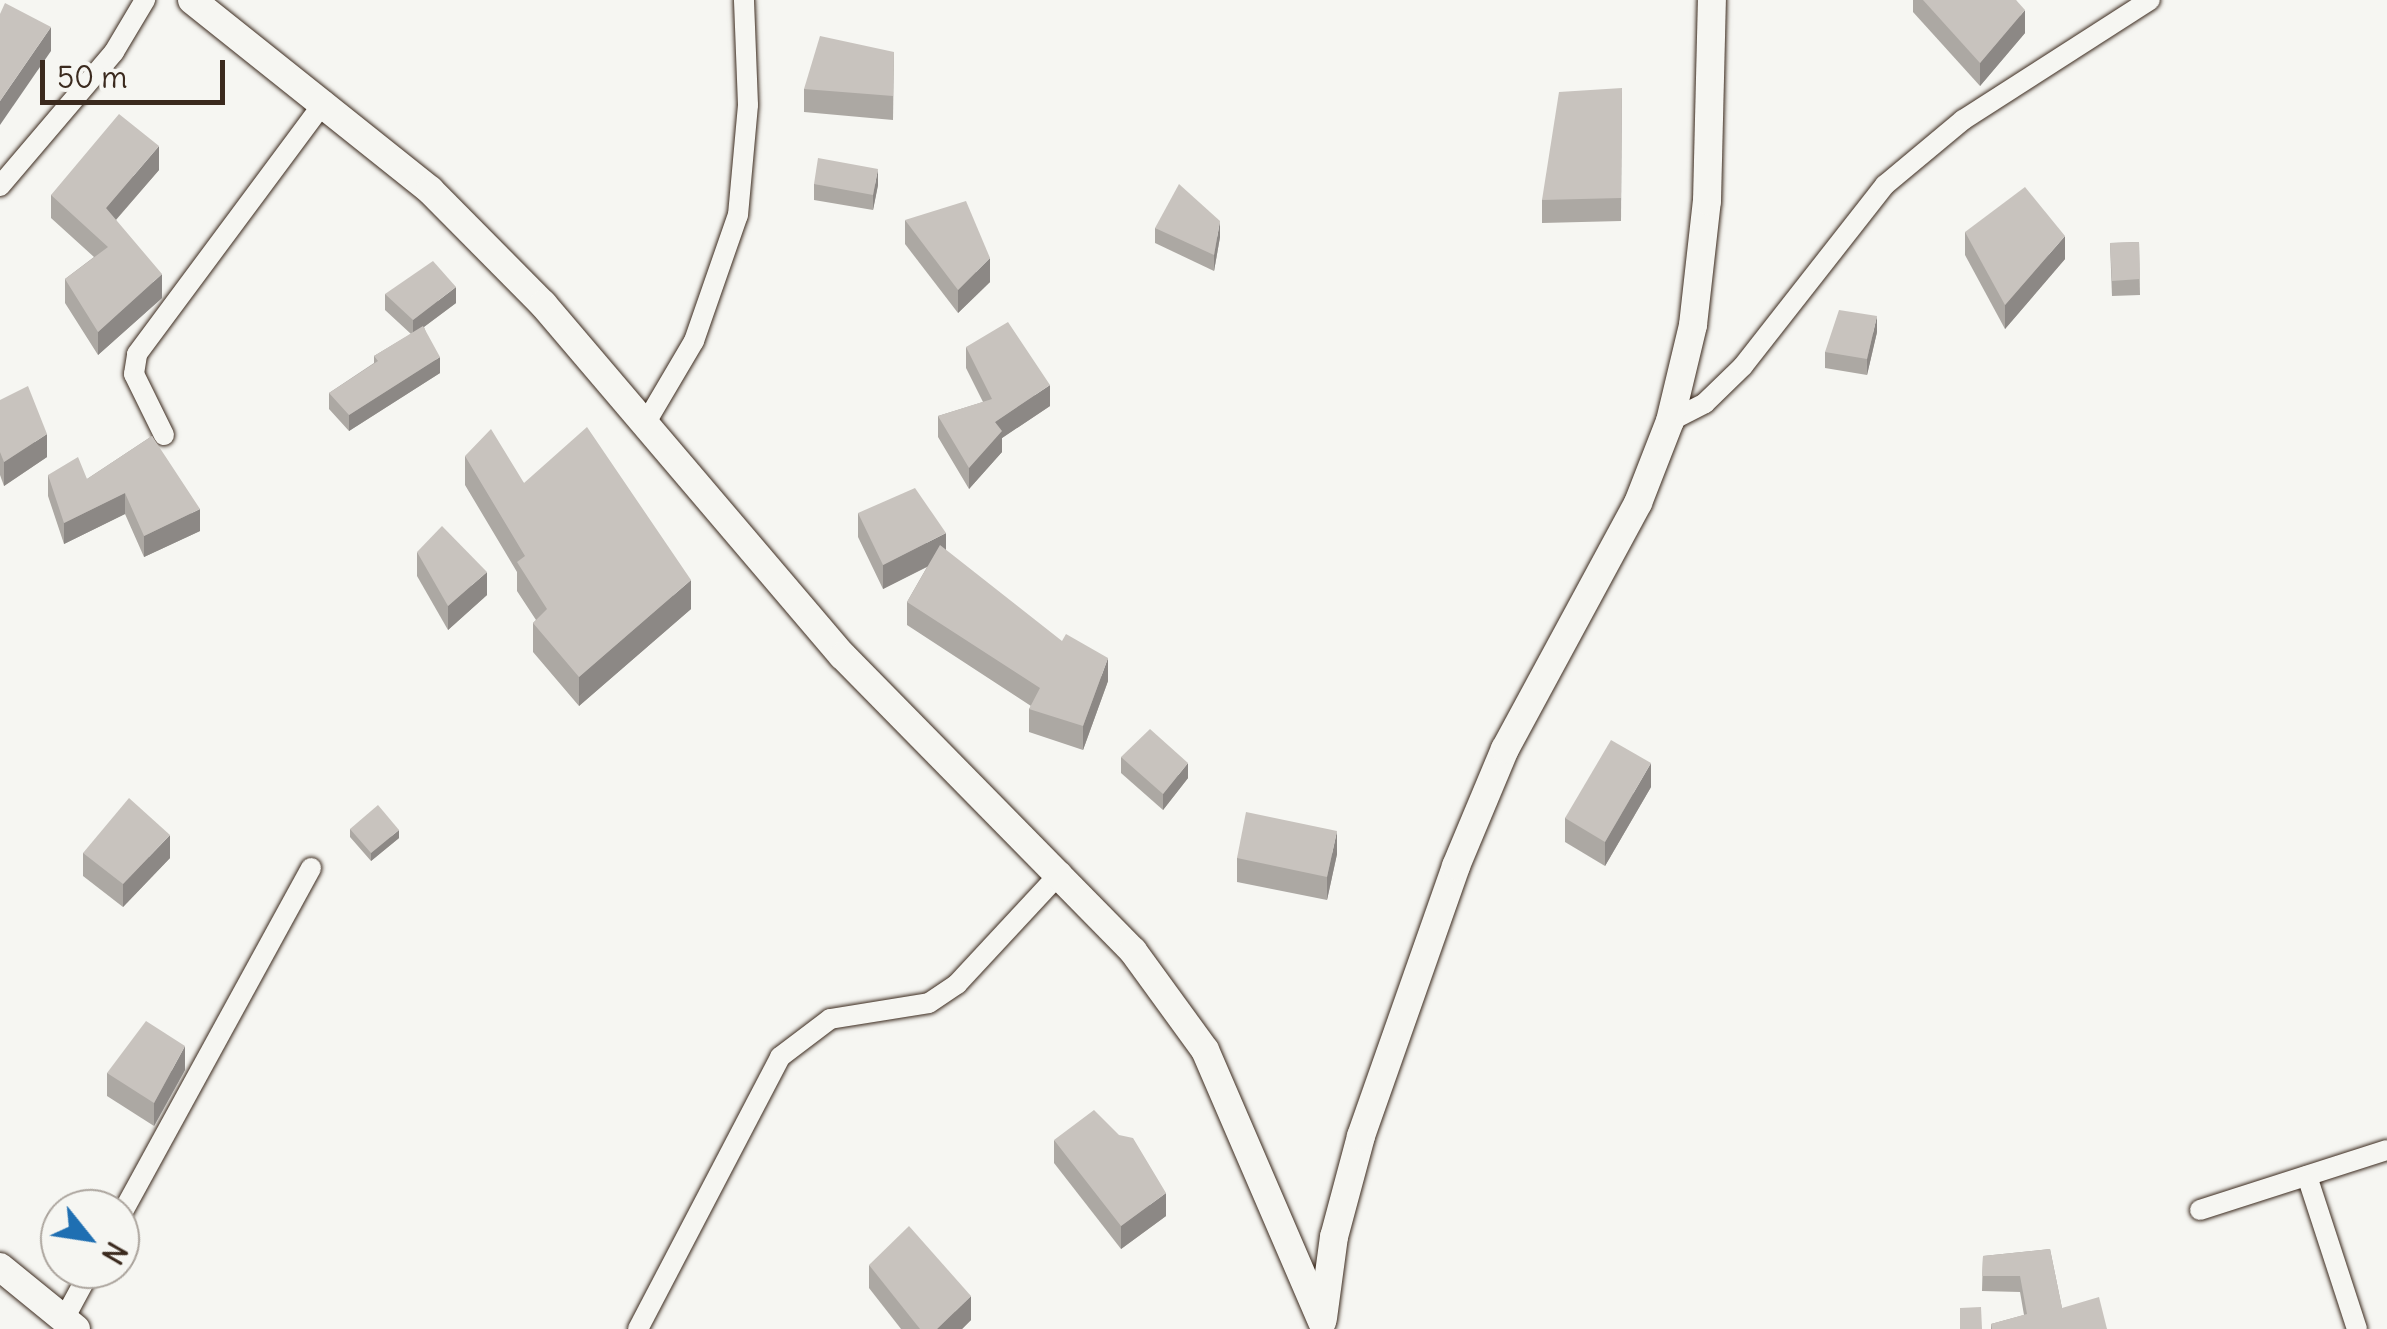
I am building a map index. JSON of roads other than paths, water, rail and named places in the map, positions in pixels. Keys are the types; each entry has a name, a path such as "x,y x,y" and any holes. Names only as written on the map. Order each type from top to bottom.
{"street":[{"path":"0,186 114,52 146,0"},
{"path":"192,0 325,100 430,190 648,419 758,561 843,656 1061,872 1133,950 1206,1050 1323,1325"},
{"path":"648,419 694,341 738,215 748,105 744,0"},
{"path":"1323,1325 1334,1236 1361,1136 1456,866 1505,748 1638,503 1670,422 1693,325 1705,219 1712,0"},
{"path":"1670,422 1705,403 1744,366 1885,185 1963,120 2150,0"},
{"path":"164,435 134,374 137,354 325,100"},
{"path":"135,1189 312,868"},
{"path":"638,1329 780,1057 830,1019 929,1004 957,984 1061,872"},
{"path":"2200,1210 2387,1150"},
{"path":"2307,1176 2357,1329"},
{"path":"0,1267 70,1324 83,1289"}]}
